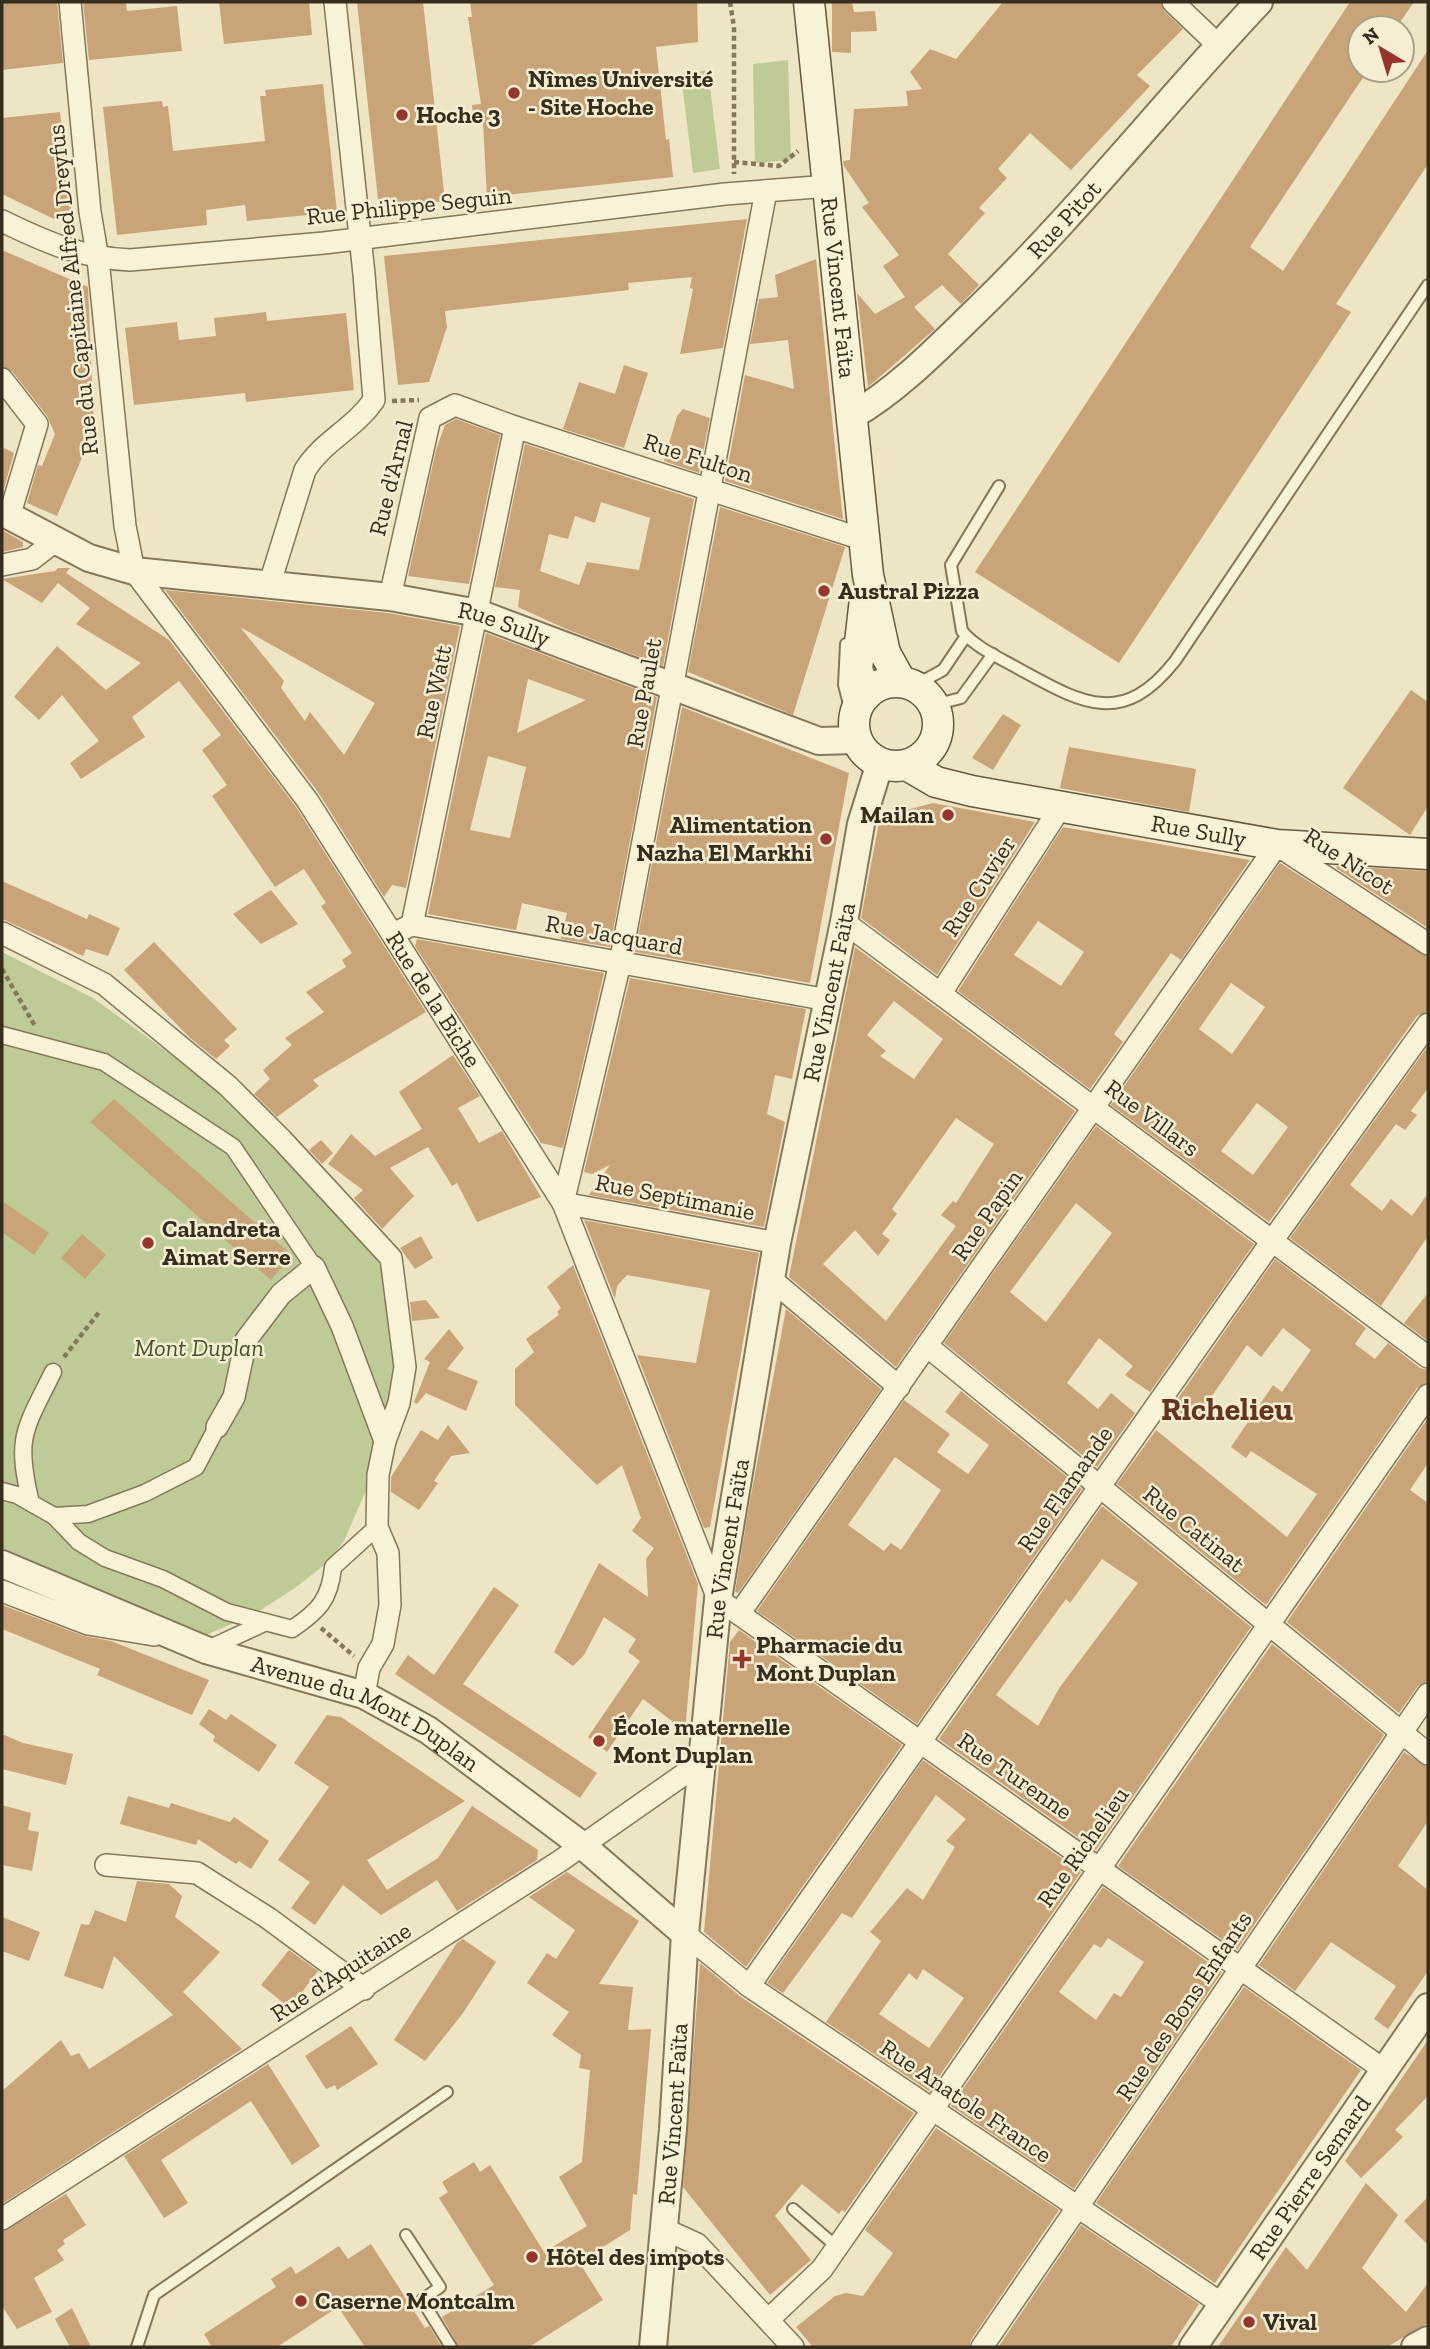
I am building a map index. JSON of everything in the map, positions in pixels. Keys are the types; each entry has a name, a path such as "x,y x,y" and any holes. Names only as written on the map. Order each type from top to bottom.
{"main road":[{"name":"Rue Vincent Faïta","path":"809,2 865,540 867,575 857,669 866,695"},
{"name":"Rue Vincent Faïta","path":"867,575 885,653 922,702"},
{"path":"922,702 931,747 921,758 893,764 870,757 855,731 855,712 866,695 888,683 922,702 972,791"},
{"name":"Rue Sully","path":"893,764 936,782 972,791 1277,845 1428,855"}],"street":[{"name":"Rue du Capitaine Alfred Dreyfus","path":"70,2 125,526 134,571"},
{"path":"269,586 305,470 314,454 367,410 374,400 335,2"},
{"path":"1173,2 1218,46"},
{"name":"Rue Pitot","path":"852,416 875,403 931,355 1015,274 1259,2"},
{"name":"Rue Philippe Seguin","path":"2,221 54,247 98,259 130,260 359,239 735,193 829,186"},
{"name":"Rue Paulet","path":"563,1203 620,962 766,191"},
{"path":"2,379 37,424 6,514 54,542 89,558 134,571"},
{"name":"Rue d'Arnal","path":"390,597 430,418 456,405 515,427"},
{"name":"Rue Fulton","path":"515,427 865,540"},
{"name":"Rue Watt","path":"402,930 478,613 515,427"},
{"path":"2,565 32,559 54,542"},
{"name":"Rue Sully","path":"134,571 390,597 478,613 819,741 855,731"},
{"name":"Rue de la Biche","path":"134,571 402,930 563,1203 728,1607"},
{"name":"Rue Vincent Faïta","path":"653,2347 685,1934 703,1761 728,1607 777,1243 844,922 861,824 893,764"},
{"name":"Rue Cuvier","path":"941,993 1060,808"},
{"name":"Rue Nicot","path":"1277,845 1428,944"},
{"name":"Rue Papin","path":"728,1607 899,1387 1277,845"},
{"name":"Rue Villars","path":"844,922 1428,1357"},
{"name":"Rue Jacquard","path":"402,930 620,962 828,1000"},
{"path":"2,933 104,984 228,1086 391,1258 405,1367 399,1404 385,1441 378,1475 377,1527 388,1553 390,1605 383,1644 369,1668 364,1695"},
{"name":"Rue Flamande","path":"749,1986 922,1743 1099,1486 1428,1024"},
{"path":"2,1035 104,1062 233,1147 314,1266 342,1326 385,1441"},
{"name":"Rue Septimanie","path":"563,1203 777,1243"},
{"path":"54,1516 88,1514 145,1493 196,1467 234,1397 246,1340 281,1294 314,1266"},
{"path":"772,1280 899,1387"},
{"name":"Rue Catinat","path":"927,1346 1428,1754"},
{"path":"31,1503 22,1464 23,1434 52,1371"},
{"name":"Rue Richelieu","path":"769,2319 822,2269 1428,1395"},
{"path":"2,1491 54,1516 79,1542 105,1558 163,1579 227,1612 292,1629 308,1618 330,1592 333,1567 377,1527"},
{"name":"Avenue du Mont Duplan","path":"2,1564 206,1650 364,1695 428,1730 583,1846 685,1934"},
{"path":"2,1591 88,1624 179,1639"},
{"name":"Rue Turenne","path":"728,1607 1384,2070"},
{"path":"206,1650 264,1623"},
{"name":"Rue des Bons Enfants","path":"982,2347 1428,1693"},
{"name":"Rue d'Aquitaine","path":"2,2219 583,1846 703,1761"},
{"path":"106,1865 197,1873 268,1919 364,1989"},
{"name":"Rue Anatole France","path":"685,1934 749,1986 1222,2304"},
{"name":"Rue Pierre Semard","path":"1193,2347 1428,2007"},
{"path":"663,2229 697,2244 793,2347"},
{"path":"1415,2347 1428,2340"}],"lane":[{"path":"999,486 951,565 960,623 966,636 1075,699 1097,705 1110,705 1137,696 1160,681 1428,285"},
{"path":"855,731 844,685 843,661 852,615 867,575"},
{"path":"922,702 966,636"},
{"path":"922,702 961,698 993,654"},
{"path":"137,2347 154,2295 447,2092"},
{"path":"793,2209 837,2247"},
{"path":"406,2235 440,2287 422,2300 451,2347"}],"path":[{"path":"730,2 734,27 735,193"},
{"path":"734,162 779,166 798,152 797,144"},
{"path":"397,401 411,400"},
{"path":"2,969 49,1048"},
{"path":"52,1371 100,1311"},
{"path":"308,1618 369,1668"}],"green space":[{"path":"788,60 791,160 755,163 753,64"},
{"path":"708,70 720,169 693,173 681,74"},
{"name":"Mont Duplan","path":"2,952 93,998 213,1085 366,1239 382,1270 398,1361 370,1481 344,1541 327,1563 295,1588 256,1613 202,1637 2,1550"}],"building":[{"path":"2,2 57,2 63,63 2,70"},
{"path":"83,2 126,2 127,11 177,6 182,51 89,60"},
{"path":"219,2 309,2 312,35 224,44"},
{"name":"Hoche 3","path":"357,2 423,2 445,201 379,209"},
{"name":"Nîmes Université - Site Hoche","path":"470,2 697,2 698,42 656,47 666,140 669,139 673,177 487,197 483,122 474,124 472,105 481,104 468,17 472,17"},
{"path":"832,2 852,2 854,12 875,11 877,31 851,32 851,53 832,52"},
{"path":"1003,2 1160,2 1164,11 1183,29 1137,75 1150,86 1071,170 1030,133 998,169 1007,178 979,208 985,213 948,254 979,285 961,304 942,285 914,307 935,329 868,387 857,293 875,314 905,297 883,266 899,255 862,207 869,203 844,166 843,161 850,160 854,109 908,106 906,91 922,89 910,72 930,49 956,59"},
{"path":"1350,2 1414,2 1406,14 1346,14 1346,84 1359,84 1250,247 1283,271 1406,84 1416,84 1416,68 1428,50 1428,164 1336,304 1351,312 1119,663 975,572"},
{"path":"323,84 337,212 247,221 245,205 206,210 207,225 117,235 103,107 162,101 163,107 168,106 173,151 265,141 260,96 266,96 265,90"},
{"path":"60,112 71,210 58,221 2,194 2,118"},
{"path":"747,219 723,348 680,354 693,289 690,288 692,277 628,283 629,290 445,311 447,327 429,382 398,385 384,256"},
{"path":"2,250 88,287 94,430 57,516 27,503 38,465 42,466 55,434 47,416 12,371 2,366"},
{"path":"816,259 843,519 725,481 745,375 794,389 788,340 750,344 759,299 778,297 775,275"},
{"path":"266,312 267,321 346,313 354,390 246,402 245,393 134,405 125,328 177,322 179,340 216,336 214,318"},
{"path":"624,365 648,373 624,448 563,429 579,382 615,394"},
{"path":"683,409 710,418 699,473 664,461 677,416"},
{"path":"456,419 500,435 469,584 408,576 436,450 445,425"},
{"path":"525,444 694,499 663,666 566,629 518,607 520,590 495,587","holes":["601,502 650,518 639,570 587,562 579,585 540,571 549,534 568,539 575,516 595,523"]},
{"path":"2,447 14,453 3,492 2,492"},
{"path":"720,507 845,547 793,715 688,672"},
{"path":"2,530 23,542 23,547 2,552"},
{"path":"58,568 70,568 66,573 169,640 296,807 426,1012 313,1080 319,1086 277,1117 254,1094 270,1079 263,1070 292,1045 285,1038 324,1012 306,992 346,967 342,960 352,953 321,906 326,903 304,869 275,887 212,796 227,785 202,750 221,735 179,681 132,717 145,737 81,779 70,763 99,741 62,695 39,720 14,697 57,646 106,690 141,663 76,624 90,608 58,583 42,603 2,579 55,571"},
{"path":"165,590 388,613 460,626 406,888 392,885 384,897 318,792","holes":["240,627 375,703 344,755 310,712 305,721 281,688 284,681"]},
{"path":"486,633 657,697 610,947 561,939 567,913 522,903 516,930 428,914","holes":["528,679 586,700 517,733","488,756 526,767 510,838 470,830"]},
{"path":"1411,690 1428,702 1428,806 1410,835 1343,788"},
{"path":"682,707 849,773 810,983 635,952"},
{"path":"1003,714 1021,725 993,770 972,758"},
{"path":"1069,747 1196,769 1189,812 1060,788"},
{"path":"933,803 1035,822 937,975 861,918 880,817"},
{"path":"1063,827 1250,860 1181,960 1171,953 1114,1034 1123,1042 1090,1089 958,991","holes":["1038,921 1084,952 1061,986 1014,955"]},
{"path":"1280,863 1428,957 1428,1011 1417,1016 1269,1222 1111,1105","holes":["1231,983 1265,1007 1232,1054 1199,1029","1257,1103 1288,1127 1253,1175 1221,1151"]},
{"path":"1336,868 1428,871 1428,928"},
{"path":"2,881 87,919 89,914 120,928 108,956 86,949 83,956 2,919"},
{"path":"271,890 298,924 261,944 233,914"},
{"path":"417,939 604,973 563,1148 541,1143 415,946"},
{"path":"154,942 237,1029 224,1040 230,1046 216,1059 189,1037 124,970"},
{"path":"855,947 1075,1111 896,1367 789,1277","holes":["894,1001 943,1039 914,1079 880,1056 886,1051 867,1035","956,1118 994,1144 956,1203 953,1201 941,1215 956,1226 886,1321 823,1264 855,1230 878,1256 890,1240 882,1234 897,1214 892,1209"]},
{"path":"630,978 806,1009 792,1079 775,1075 767,1114 785,1122 764,1227 589,1195 610,1165 592,1174 584,1172"},
{"path":"1428,1046 1428,1088 1411,1111 1417,1115 1405,1130 1396,1124 1350,1185 1382,1211 1391,1199 1412,1216 1428,1193 1428,1236 1381,1306 1290,1238"},
{"path":"453,1055 480,1096 458,1108 479,1143 502,1131 541,1197 477,1222 457,1183 452,1186 428,1147 390,1168 414,1196 382,1229 354,1198 363,1190 328,1164 351,1134 375,1156 422,1129 399,1092"},
{"path":"114,1099 292,1255 271,1280 90,1122"},
{"path":"1096,1126 1254,1244 1150,1392 1125,1375 1133,1366 1099,1338 1067,1383 1098,1409 1111,1393 1135,1413 1097,1467 944,1343","holes":["1076,1203 1112,1233 1046,1322 1010,1292"]},
{"path":"321,1140 333,1153 322,1164 309,1150"},
{"path":"2,1201 49,1233 34,1255 2,1232"},
{"path":"584,1220 759,1253 710,1527 704,1528 637,1355 696,1363 710,1290 627,1275 617,1286 615,1299"},
{"path":"82,1234 106,1255 85,1279 61,1258"},
{"path":"421,1236 433,1258 415,1269 400,1248"},
{"path":"1275,1259 1366,1328 1355,1344 1375,1359 1388,1343 1420,1368 1428,1370 1428,1382 1417,1388 1266,1605 1117,1484 1156,1430 1287,1537 1317,1494 1251,1451 1246,1458 1231,1447 1273,1385 1282,1392 1311,1350 1283,1328 1261,1357 1247,1345 1194,1422 1172,1407"},
{"path":"573,1265 698,1584 685,1731 643,1699 607,1752 588,1737 640,1661 628,1652 636,1639 604,1617 584,1655 573,1666 554,1652 599,1563 648,1597 646,1559 654,1548 632,1531 641,1518 622,1465 597,1485 515,1405 515,1369 534,1352 526,1339 559,1315 557,1312 561,1308 547,1287"},
{"path":"1428,1293 1428,1341 1404,1323"},
{"path":"426,1300 440,1318 412,1321 410,1302"},
{"path":"786,1309 881,1389 738,1593 735,1592 749,1506"},
{"path":"449,1329 464,1348 447,1369 478,1381 466,1411 426,1393 417,1404 414,1402 430,1362 424,1359"},
{"path":"961,1391 1082,1489 917,1724 757,1611 904,1400 950,1434 937,1452 968,1474 989,1445 945,1412","holes":["895,1457 941,1490 901,1550 891,1543 884,1551 848,1525"]},
{"path":"1428,1418 1428,1463 1410,1490 1428,1503 1428,1681 1418,1686 1399,1713 1287,1622"},
{"path":"448,1425 470,1453 451,1456 434,1481 438,1483 419,1510 391,1492 391,1477 421,1430 438,1440"},
{"path":"1102,1506 1251,1627 1096,1850 939,1739","holes":["1102,1559 1138,1583 1060,1687 1038,1726 996,1695 1066,1599 1070,1603"]},
{"path":"494,1587 519,1605 463,1684 597,1773 580,1798 395,1674 408,1655 434,1675"},
{"path":"2,1605 84,1636 111,1641 209,1680 192,1715 97,1675 100,1669 2,1629"},
{"path":"739,1630 902,1745 746,1967 704,1932 730,1642"},
{"path":"1272,1644 1384,1735 1237,1950 1118,1866"},
{"path":"209,1709 226,1720 231,1714 277,1745 259,1772 213,1741 215,1736 199,1724"},
{"path":"327,1715 341,1717 465,1801 367,1860 387,1890 438,1858 472,1806 538,1850 537,1860 457,1911 437,1880 381,1915 343,1885 315,1925 291,1908 310,1882 278,1860 329,1787 294,1763"},
{"path":"2,1734 23,1743 73,1754 66,1785 2,1769"},
{"path":"1404,1752 1428,1767 1428,1821 1398,1866 1428,1890 1428,1971 1388,2029 1374,2019 1396,1986 1331,1942 1295,1991 1259,1965"},
{"path":"923,1760 1081,1872 929,2091 826,2022 881,1941 870,1932 907,1888 923,1900 955,1847 946,1841 966,1819 936,1795 852,1918 842,1913 783,1993 767,1983","holes":["923,1969 964,1998 929,2048 879,2014 909,1973 917,1980"]},
{"path":"128,1796 169,1808 171,1803 230,1822 234,1817 269,1841 251,1869 239,1861 236,1864 198,1839 196,1845 120,1824"},
{"path":"2,1805 31,1813 28,1830 39,1832 32,1871 2,1865"},
{"path":"567,1872 639,1921 599,1984 633,1987 628,2030 651,2029 637,2195 633,2194 630,2230 579,2262 603,2300 529,2347 459,2347 442,2317 494,2285 439,2198 448,2192 442,2182 474,2162 480,2172 490,2165 544,2252 587,2226 559,2177 582,2162 590,2070 579,2068 581,2055 552,2035 569,2012 527,1983 547,1953 556,1959 575,1930 529,1897"},
{"path":"137,1881 169,1884 182,1896 175,1917 220,1952 183,1992 242,2049 2,2204 2,2091 61,2040 71,2056 79,2053 89,2069 173,2015 114,1956 103,1989 64,1976 81,1924 89,1925 95,1910 126,1922"},
{"path":"1103,1887 1222,1972 1074,2189 951,2106","holes":["1108,1938 1144,1962 1121,1997 1114,1993 1096,2020 1059,1992 1094,1944 1101,1948"]},
{"path":"2,1917 40,1932 29,1961 2,1951"},
{"path":"463,1939 496,1962 463,2013 425,2061 394,2040 457,1943"},
{"path":"289,1950 318,1971 290,2008 261,1985"},
{"path":"700,1963 741,1997 914,2113 845,2212 842,2210 839,2214 802,2184 775,2216 811,2260 770,2295 683,2187"},
{"path":"1244,1987 1361,2070 1215,2283 1096,2203"},
{"path":"351,2026 378,2064 337,2090 335,2085 326,2089 305,2056"},
{"path":"1428,2040 1428,2096 1395,2130 1403,2137 1361,2178 1345,2161"},
{"path":"268,2064 320,2146 292,2165 251,2101 161,2160 188,2203 164,2218 124,2156"},
{"path":"936,2128 1059,2210 971,2340 969,2347 813,2347 796,2327 835,2296 846,2293 863,2296 893,2253 865,2230"},
{"path":"1366,2183 1398,2215 1362,2268 1406,2312 1428,2283 1428,2323 1387,2347 1218,2347 1286,2247 1307,2270"},
{"path":"66,2194 86,2225 63,2240 65,2244 57,2250 64,2260 34,2278 52,2312 17,2329 2,2306 2,2232"},
{"path":"1428,2197 1428,2245 1404,2221"},
{"path":"1081,2225 1199,2304 1171,2347 999,2346"},
{"path":"371,2244 425,2328 429,2326 442,2347 365,2347 338,2307 277,2347 212,2347 204,2334 276,2287 271,2279 291,2266 296,2274 339,2246 348,2259"},
{"path":"72,2308 91,2347 70,2347 55,2319"}],"place":[{"name":"Nîmes Université - Site Hoche","path":"514,93"},
{"name":"Hoche 3","path":"402,115"},
{"name":"Austral Pizza","path":"824,591"},
{"name":"Mailan","path":"948,815"},
{"name":"Alimentation Nazha El Markhi","path":"826,839"},
{"name":"Calandreta Aimat Serre","path":"148,1243"},
{"name":"Pharmacie du Mont Duplan","path":"742,1659"},
{"name":"École maternelle Mont Duplan","path":"599,1741"},
{"name":"Hôtel des impots","path":"532,2257"},
{"name":"Caserne Montcalm","path":"301,2301"},
{"name":"Vival","path":"1249,2322"}],"district":[{"name":"Richelieu","path":"1227,1409"}]}
